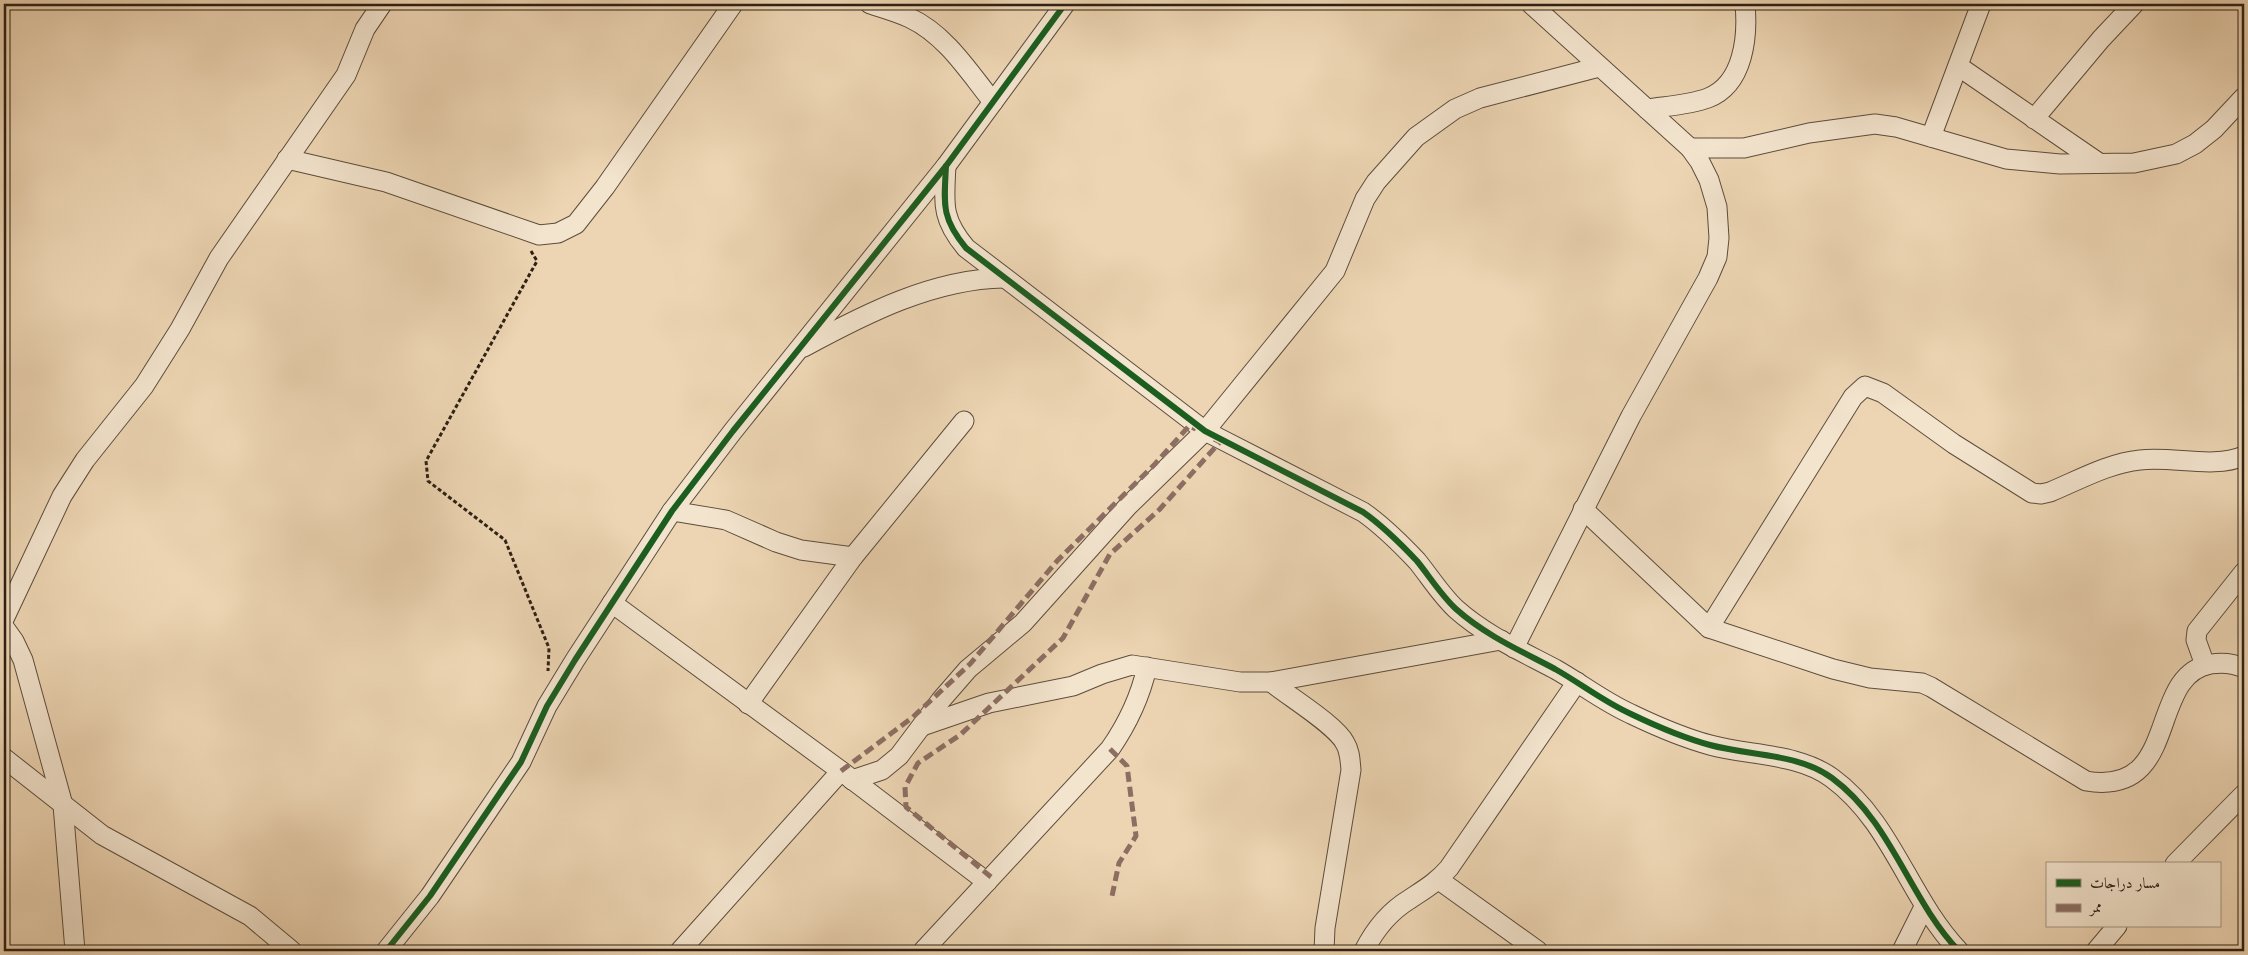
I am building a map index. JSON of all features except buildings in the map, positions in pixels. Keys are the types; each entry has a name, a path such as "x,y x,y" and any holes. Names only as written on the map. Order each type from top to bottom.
{"street":[{"path":"4,619 62,496 85,460 144,386 180,329 219,258 346,75 365,29 382,4"},
{"path":"287,159 386,182 540,234 558,233 576,224 605,187 733,4"},
{"path":"870,4 910,18 939,37 993,102"},
{"path":"386,951 430,896 521,762 548,706 672,511 796,351 946,166 1065,4"},
{"path":"1507,644 1584,509 1631,416 1717,257 1719,238 1717,206 1709,180 1690,148 1531,4"},
{"path":"1647,109 1687,103 1707,98 1719,92 1730,80 1744,51 1747,26 1745,4"},
{"path":"1931,137 1981,4"},
{"path":"2034,119 2101,39 2134,4"},
{"path":"1958,66 2099,163"},
{"path":"680,951 846,775 882,770 899,756 941,700 968,670 1023,624 1128,506 1205,430 1335,271 1366,200 1376,182 1416,137 1455,109 1480,98 1599,67"},
{"path":"1690,148 1744,148 1809,133 1875,124 1896,127 2006,159 2060,164 2134,163 2155,161 2176,154 2195,144 2214,129 2244,96"},
{"path":"946,166 944,210 949,223 966,248 1205,430 1363,512 1398,541 1456,608 1507,644 1629,713 1710,745 1800,764 1817,769 1833,778 1860,802 1878,825 1924,907 1943,935 1959,951"},
{"path":"796,351 845,325 938,288 963,280 1004,278"},
{"path":"1709,628 1853,397 1865,386 1883,393 1954,444 2032,493 2050,492 2118,463 2142,459 2215,461 2236,459 2244,456"},
{"path":"748,704 853,557 964,421"},
{"path":"1584,509 1709,628 1834,669 1870,678 1915,682 1931,687 2058,766 2086,781 2101,783 2121,780 2136,772 2145,763 2184,680 2205,665 2233,663 2244,668"},
{"path":"672,511 726,520 776,542 801,550 853,557"},
{"path":"2205,665 2196,640 2197,630 2244,572"},
{"path":"612,604 846,775 987,882"},
{"path":"4,627 14,641 23,660 63,805 75,951"},
{"path":"922,726 989,703 1073,686 1102,674 1132,665 1240,682 1271,682 1507,644"},
{"path":"923,951 1110,749 1127,724 1140,696 1147,667"},
{"path":"1271,682 1329,726 1344,741 1349,753 1351,770 1325,928 1324,951"},
{"path":"1364,951 1383,922 1408,900 1428,889 1439,880 1577,682"},
{"path":"4,758 102,835 250,916 292,951"},
{"path":"2177,862 2244,794"},
{"path":"1439,880 1538,951"},
{"path":"1902,951 1924,907"},
{"path":"2096,951 2115,928"}],"path":[{"path":"528,247 537,261 426,461 428,481 505,540 548,648 548,674"}],"marked path":[{"path":"841,771 913,717 970,664 1057,561 1155,464 1189,426 1196,429"},
{"path":"991,877 906,807 905,787 918,763 960,735 1063,638 1110,554 1159,510 1220,442 1214,439"},
{"path":"1110,749 1127,766 1136,836 1119,863 1112,896"}],"cycle path":[{"path":"386,951 430,896 521,762 547,706 672,511 733,431 946,166 1065,4"},
{"path":"946,166 945,201 948,219 966,248 1205,431 1370,517 1417,561 1451,604 1479,627 1555,669 1611,704 1660,727 1690,739 1725,749 1789,759 1819,770 1832,778 1853,796 1870,816 1926,908 1959,951"}]}
